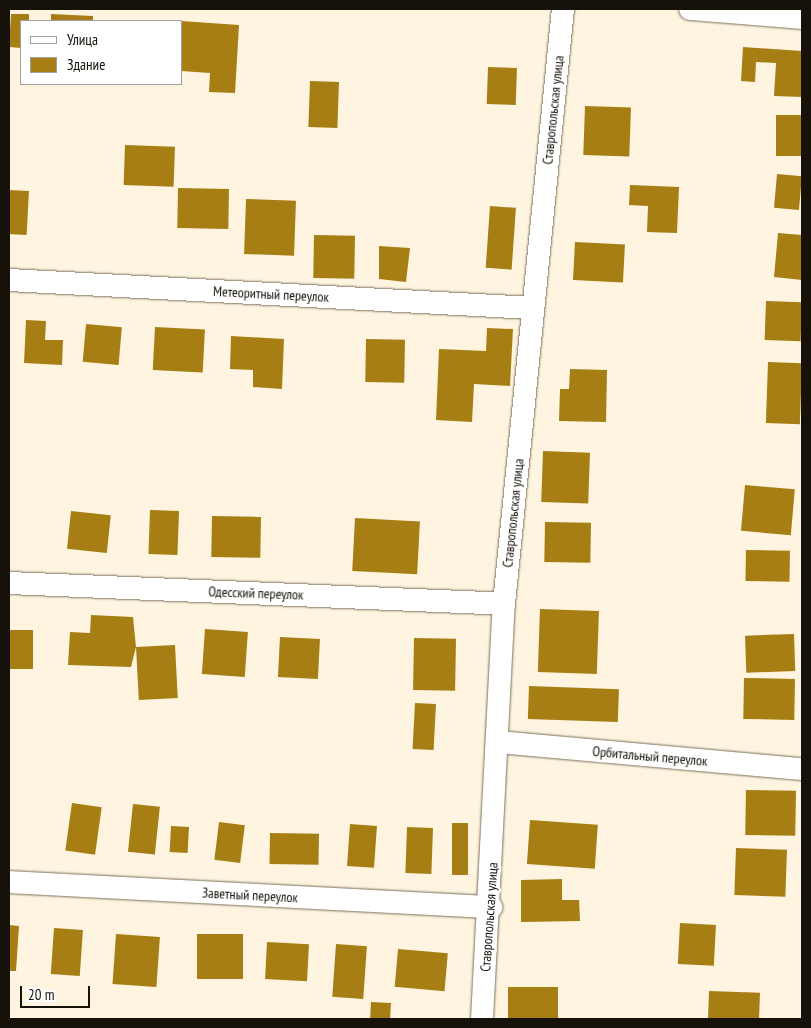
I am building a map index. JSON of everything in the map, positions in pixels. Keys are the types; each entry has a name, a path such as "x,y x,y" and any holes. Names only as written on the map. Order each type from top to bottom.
{"street":[{"name":"Ставропольская улица","path":"482,1019 491,908 504,604 563,9"},
{"path":"690,9 802,18"},
{"name":"Метеоритный переулок","path":"9,280 533,308"},
{"name":"Одесский переулок","path":"9,583 504,604"},
{"name":"Орбитальный переулок","path":"498,742 802,769"},
{"name":"Заветный переулок","path":"9,882 491,908"}],"building":[{"path":"11,14 29,14 29,20 20,20 20,48 9,47"},
{"path":"51,14 93,16 93,20 51,20"},
{"path":"182,21 239,25 235,93 209,92 210,73 182,71"},
{"path":"743,47 802,51 802,97 774,96 776,63 756,62 755,82 741,81"},
{"path":"488,67 517,68 516,105 487,104"},
{"path":"310,81 339,82 337,128 308,127"},
{"path":"585,106 631,108 629,157 583,155"},
{"path":"776,115 802,115 802,156 776,156"},
{"path":"125,145 175,147 174,187 124,185"},
{"path":"777,174 802,176 799,210 774,208"},
{"path":"630,185 679,187 677,233 647,232 648,206 629,205"},
{"path":"178,188 229,189 228,229 177,228"},
{"path":"9,190 29,191 27,235 9,234"},
{"path":"246,199 296,201 294,256 244,254"},
{"path":"490,206 516,208 512,270 486,268"},
{"path":"778,233 802,235 802,280 774,277"},
{"path":"314,235 355,236 354,279 313,278"},
{"path":"575,242 625,245 623,283 573,280"},
{"path":"379,246 410,248 406,282 379,279"},
{"path":"766,301 802,302 801,341 765,340"},
{"path":"26,320 46,321 45,340 63,340 62,365 24,363"},
{"path":"86,324 122,327 119,365 83,362"},
{"path":"155,327 205,330 203,373 153,370"},
{"path":"487,328 513,329 510,386 474,384 472,422 436,420 439,349 486,351"},
{"path":"231,336 284,339 282,389 253,387 253,370 230,369"},
{"path":"366,339 405,340 404,383 365,382"},
{"path":"768,362 802,363 800,424 766,423"},
{"path":"570,369 607,370 606,422 559,421 560,389 569,389"},
{"path":"543,451 590,453 588,504 541,502"},
{"path":"745,485 795,489 791,535 741,531"},
{"path":"150,510 179,511 177,555 148,554"},
{"path":"71,511 111,515 107,553 67,549"},
{"path":"212,516 261,517 260,558 211,557"},
{"path":"355,518 420,521 417,574 352,571"},
{"path":"545,522 591,523 590,563 544,562"},
{"path":"746,550 790,551 789,582 745,581"},
{"path":"540,609 599,611 597,674 538,672"},
{"path":"91,615 133,617 136,647 131,667 68,665 70,632 90,633"},
{"path":"205,629 248,632 245,677 202,674"},
{"path":"9,630 33,630 33,669 9,669"},
{"path":"794,634 795,671 746,673 745,636"},
{"path":"280,637 320,639 318,679 278,677"},
{"path":"414,638 456,639 455,691 413,690"},
{"path":"175,645 178,698 139,700 136,647"},
{"path":"744,678 795,679 794,720 743,719"},
{"path":"529,686 619,689 618,722 528,719"},
{"path":"415,703 436,704 434,750 413,749"},
{"path":"746,790 796,791 795,836 745,835"},
{"path":"72,803 102,807 95,855 65,851"},
{"path":"133,804 160,807 155,855 128,852"},
{"path":"530,820 598,825 595,869 527,864"},
{"path":"219,822 245,825 240,863 214,860"},
{"path":"452,823 468,823 468,875 452,875"},
{"path":"350,824 377,826 374,868 347,866"},
{"path":"171,826 189,827 188,853 170,852"},
{"path":"407,827 433,828 431,874 405,873"},
{"path":"270,833 319,834 318,865 269,864"},
{"path":"736,848 787,850 785,897 734,895"},
{"path":"562,879 562,900 579,900 580,921 521,922 521,880"},
{"path":"680,923 716,925 714,966 678,964"},
{"path":"9,925 19,926 16,971 9,971"},
{"path":"54,928 83,930 80,976 51,974"},
{"path":"116,934 160,937 156,987 113,984"},
{"path":"197,934 243,934 243,979 197,979"},
{"path":"267,942 309,944 307,981 265,979"},
{"path":"336,944 367,946 363,999 332,997"},
{"path":"398,949 448,953 444,991 395,987"},
{"path":"508,987 558,987 558,1019 508,1019"},
{"path":"709,991 760,993 759,1019 708,1019"},
{"path":"371,1002 391,1003 390,1019 370,1019"}]}
